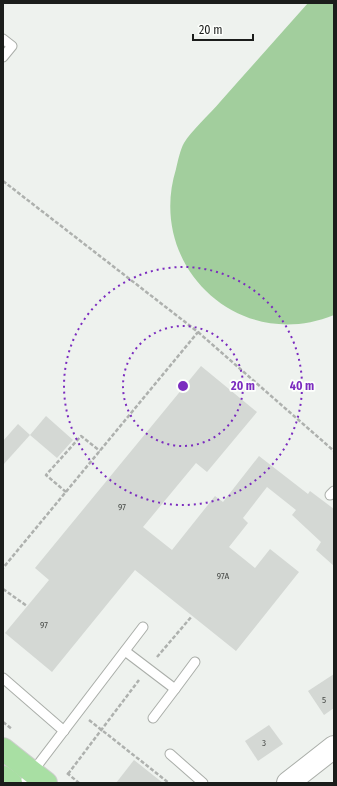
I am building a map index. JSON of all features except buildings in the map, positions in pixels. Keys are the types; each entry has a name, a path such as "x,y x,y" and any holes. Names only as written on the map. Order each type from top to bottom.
{"main road":[{"path":"3,749 34,779"},
{"path":"3,777 11,783"}],"street":[{"path":"288,783 334,747"}],"lane":[{"path":"3,39 12,46 3,57"},
{"path":"34,779 64,731 144,627"},
{"path":"125,651 175,689"},
{"path":"153,718 195,662"},
{"path":"3,678 64,731"},
{"path":"170,754 203,783"}],"path":[{"path":"3,181 198,332 334,450"},
{"path":"3,568 198,332"},
{"path":"66,492 46,475 81,436 100,451"},
{"path":"3,589 27,606"},
{"path":"68,774 147,669 192,616"},
{"path":"79,712 168,783"}],"green space":[{"path":"308,3 334,3 334,315 299,324 265,322 234,312 208,293 188,268 175,238 170,205 178,159 187,138"}]}
